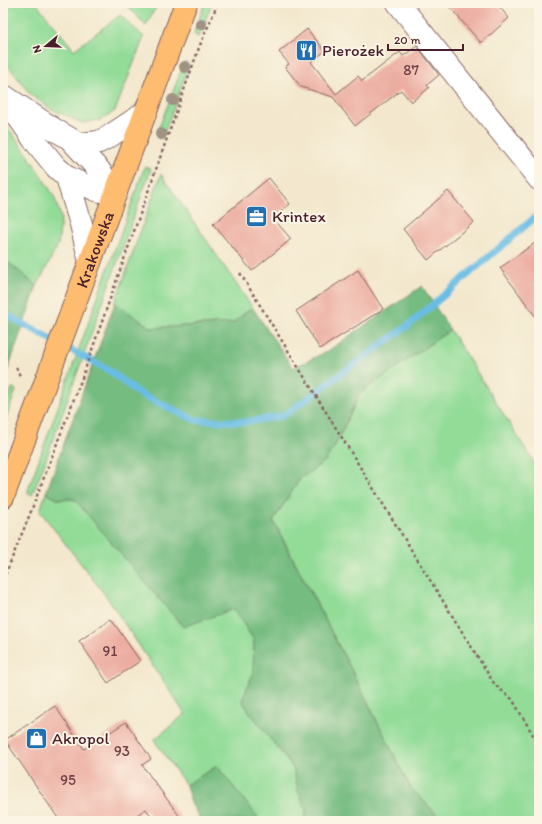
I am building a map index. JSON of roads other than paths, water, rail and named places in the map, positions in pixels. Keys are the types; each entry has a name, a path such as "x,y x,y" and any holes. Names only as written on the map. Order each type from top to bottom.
{"main road":[{"name":"Krakowska","path":"3,497 186,3"}],"street":[{"path":"398,3 539,179"},
{"path":"4,95 79,144 99,142 146,112"},
{"path":"4,95 45,154 67,177 96,190 116,193"},
{"path":"70,139 99,170 116,193"},
{"path":"67,177 81,224 90,262"}],"waterway":[{"path":"3,313 110,371 138,393 195,420 245,422 283,416 409,325 539,214"}],"place":[{"name":"Pierożek","path":"306,50"},
{"name":"Krintex","path":"257,216"},
{"name":"Akropol","path":"37,738"}]}
